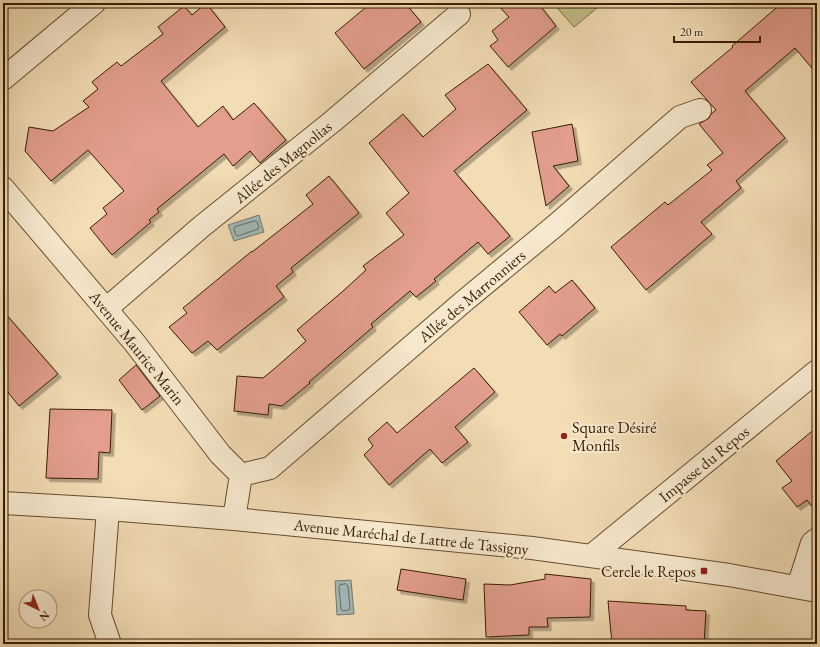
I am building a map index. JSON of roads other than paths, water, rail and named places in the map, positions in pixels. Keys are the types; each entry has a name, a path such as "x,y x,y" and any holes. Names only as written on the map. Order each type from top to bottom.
{"street":[{"path":"3,79 94,3"},
{"name":"Allée des Magnolias","path":"106,309 201,227 315,136 458,14"},
{"name":"Allée des Marronniers","path":"241,475 270,468 457,307 562,220 680,117 700,110"},
{"name":"Avenue Maurice Marin","path":"3,188 134,342 220,454 241,475"},
{"name":"Impasse du Repos","path":"591,556 817,370"},
{"path":"234,519 241,475"},
{"name":"Avenue Maréchal de Lattre de Tassigny","path":"3,503 108,509 234,519 524,548 729,574 807,589"},
{"path":"108,509 100,615 110,644"},
{"path":"807,589 812,543 817,539"}],"water":[{"path":"259,215 264,232 234,241 228,225"},
{"path":"351,580 354,614 337,615 335,581"}],"place":[{"name":"Square Désiré Monfils","path":"564,436"},
{"name":"Cercle le Repos","path":"704,571"}]}
